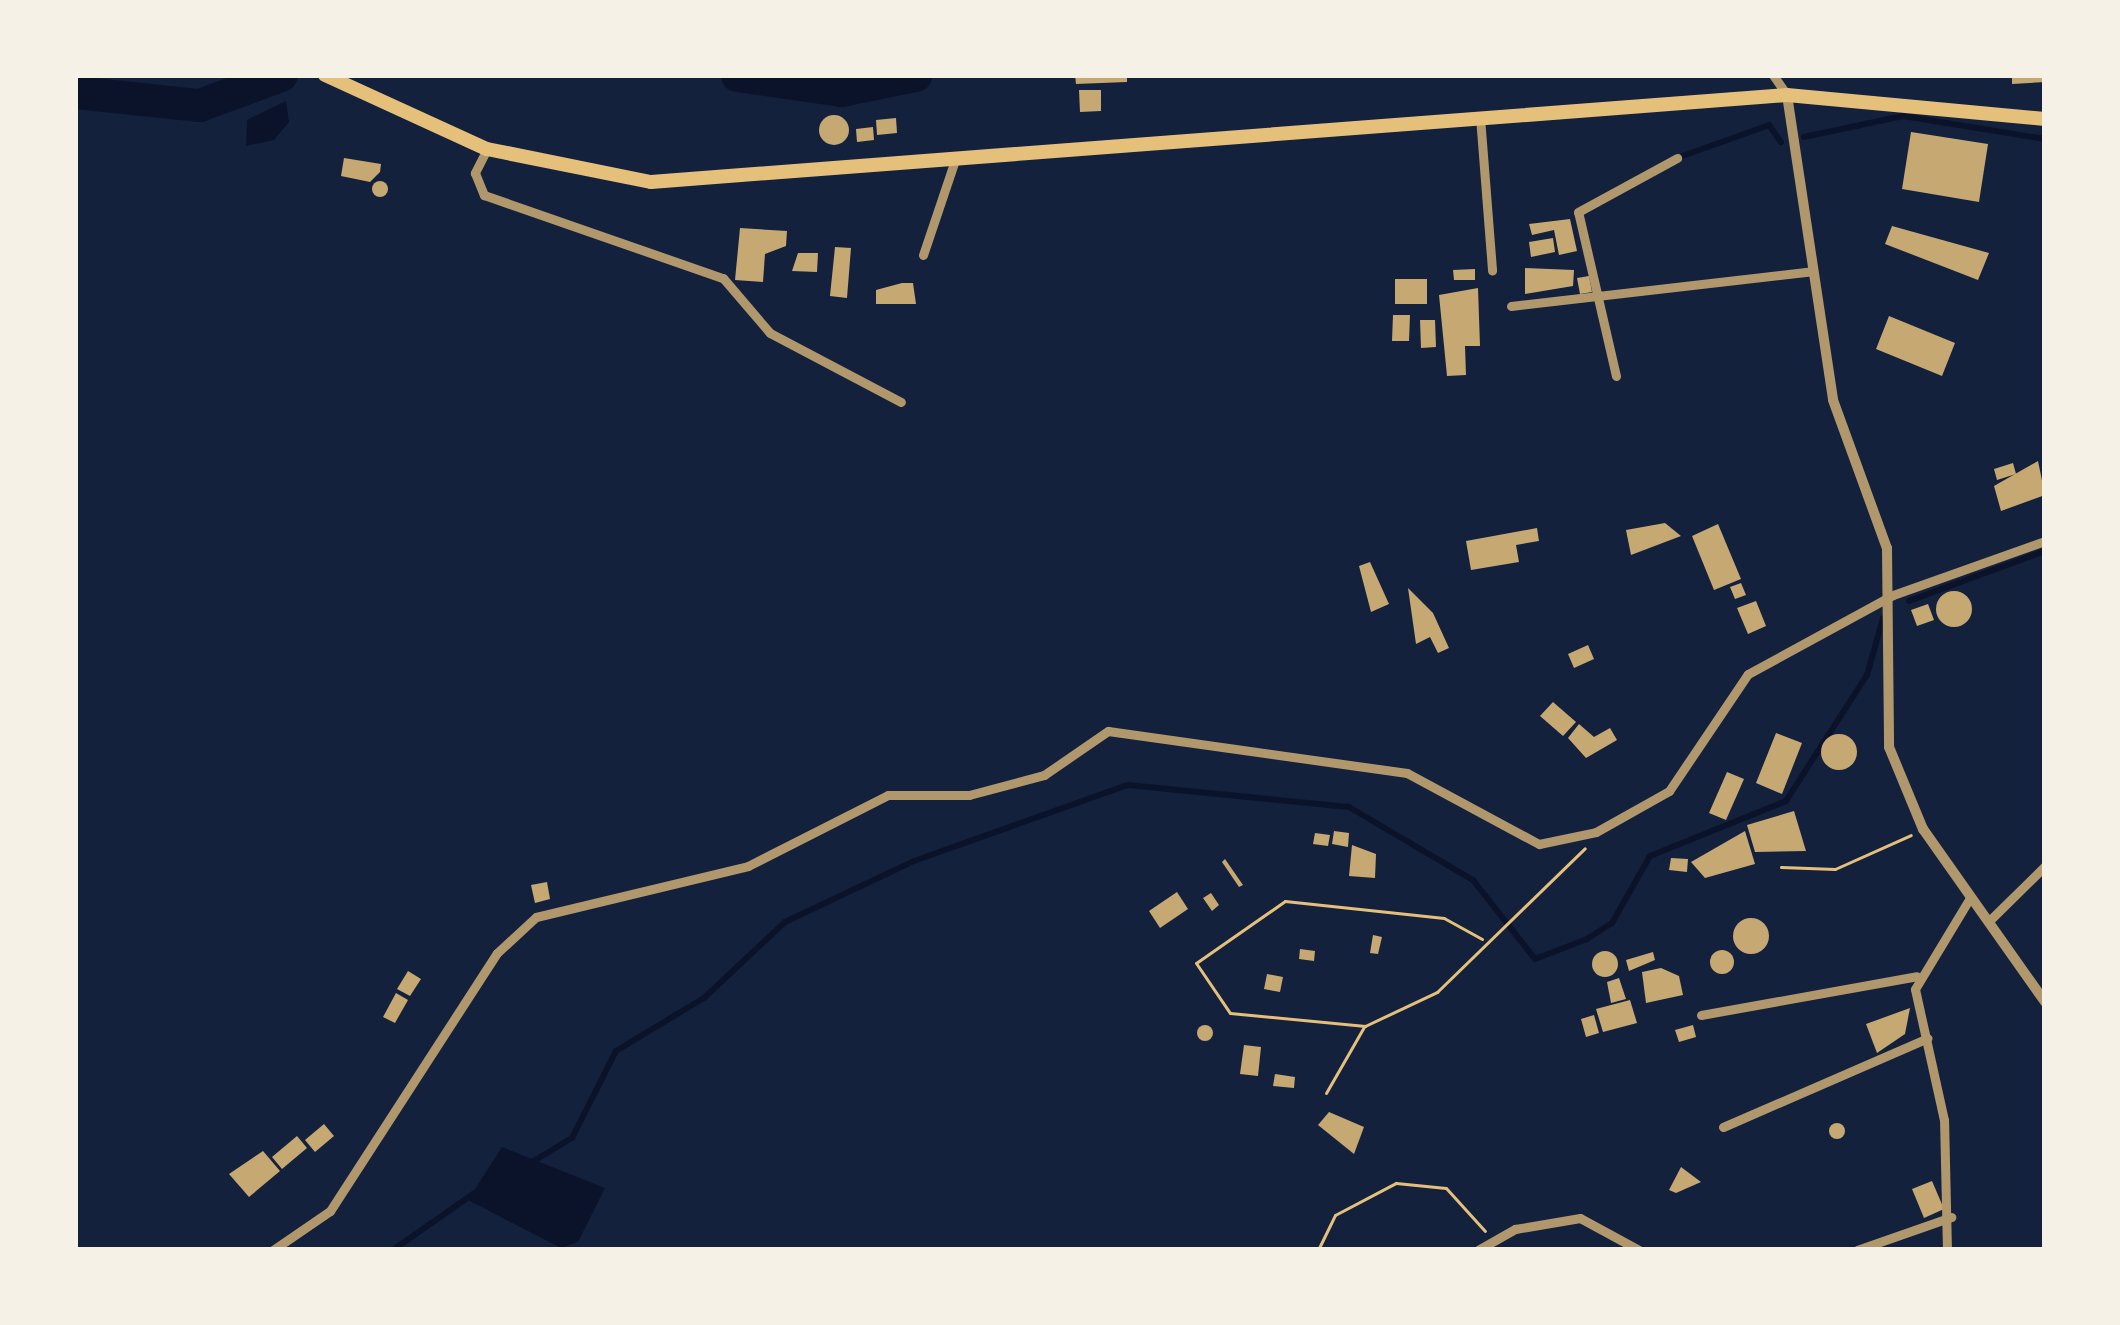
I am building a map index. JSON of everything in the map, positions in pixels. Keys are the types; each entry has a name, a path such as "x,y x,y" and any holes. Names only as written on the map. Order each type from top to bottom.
{"main road":[{"path":"325,75 487,149 651,182 1787,95 2045,119"}],"street":[{"path":"1773,75 1787,95 1833,400 1868,485 1893,596 1889,747 1923,829 2045,1002"},
{"path":"1480,117 1492,271"},
{"path":"487,149 476,173 484,195 723,278 770,333 901,402"},
{"path":"1616,376 1607,302 1578,212 1677,158"},
{"path":"923,254 955,160"},
{"path":"1511,306 1607,302 1812,271"},
{"path":"272,1250 330,1211 511,935 574,903 669,892 748,866 889,795 969,795 1044,775 1108,731 1407,773 1539,844 1596,832 1669,791 1748,674 1893,596 2045,541"},
{"path":"1988,921 2045,866"},
{"path":"1947,1250 1951,1217 1917,976 1970,898"},
{"path":"1701,1015 1917,976"},
{"path":"1723,1127 1928,1038"},
{"path":"1857,1250 1951,1217"},
{"path":"1478,1250 1490,1237 1580,1218 1639,1250"}],"path":[{"path":"1781,868 1835,869 1923,829"},
{"path":"1482,939 1435,916 1285,901 1198,956 1224,1011 1365,1026 1437,992 1482,939 1596,832"},
{"path":"1326,1094 1365,1026"},
{"path":"1318,1250 1335,1215 1396,1183 1447,1188 1490,1237"}],"water":[{"path":"286,101 289,122 274,140 246,146 247,120"},
{"path":"502,1147 605,1188 578,1242 561,1248 468,1200"}],"building":[{"path":"1075,75 1127,75 1127,82 1076,84"},
{"path":"2012,75 2045,75 2045,82 2012,84"},
{"path":"1079,90 1101,90 1101,111 1080,112"},
{"path":"834,115 845,119 849,130 845,141 834,145 823,141 819,130 823,119"},
{"path":"896,118 897,133 877,135 876,120"},
{"path":"873,127 874,140 857,142 856,129"},
{"path":"1911,132 1988,144 1979,202 1902,189"},
{"path":"344,158 381,164 380,172 370,182 341,176"},
{"path":"380,181 388,189 380,197 372,189"},
{"path":"1570,219 1577,251 1559,255 1554,230 1532,235 1529,224"},
{"path":"1892,226 1989,253 1978,280 1885,244"},
{"path":"740,228 787,231 786,246 765,254 763,282 735,280"},
{"path":"1553,238 1555,252 1531,257 1529,242"},
{"path":"835,247 851,248 847,298 830,296"},
{"path":"798,253 818,253 817,272 792,271"},
{"path":"1525,268 1574,270 1573,286 1525,294"},
{"path":"1475,269 1475,280 1454,280 1453,270"},
{"path":"1589,276 1592,292 1580,294 1577,278"},
{"path":"1395,279 1427,279 1427,304 1395,304"},
{"path":"913,283 916,304 876,304 876,290"},
{"path":"1478,288 1480,346 1465,346 1466,375 1447,376 1439,295"},
{"path":"1393,315 1410,315 1409,341 1392,341"},
{"path":"1889,316 1955,343 1942,376 1876,349"},
{"path":"1420,320 1435,320 1436,347 1421,348"},
{"path":"2038,461 2045,495 2001,511 1994,486"},
{"path":"2013,463 2016,474 1997,480 1994,469"},
{"path":"1665,523 1681,536 1631,555 1626,530"},
{"path":"1718,524 1741,579 1714,590 1692,536"},
{"path":"1537,528 1539,541 1516,545 1519,562 1471,570 1466,541"},
{"path":"1370,562 1389,604 1371,612 1359,566"},
{"path":"1741,583 1746,595 1735,599 1730,587"},
{"path":"1408,588 1433,613 1449,648 1438,653 1430,637 1416,644"},
{"path":"1954,591 1967,596 1972,609 1967,622 1954,627 1941,622 1936,609 1941,596"},
{"path":"1756,601 1766,626 1748,634 1737,608"},
{"path":"1928,604 1934,620 1917,626 1911,610"},
{"path":"1588,645 1594,659 1574,668 1568,654"},
{"path":"1553,702 1576,722 1563,736 1540,716"},
{"path":"1579,724 1594,737 1610,728 1617,740 1586,758 1568,738"},
{"path":"1776,733 1802,743 1782,794 1756,783"},
{"path":"1839,734 1852,739 1857,752 1852,765 1839,770 1826,765 1821,752 1826,739"},
{"path":"1727,772 1744,779 1726,820 1709,813"},
{"path":"1794,811 1806,851 1755,852 1747,825"},
{"path":"1334,831 1349,833 1348,847 1332,844"},
{"path":"1745,831 1755,864 1705,878 1691,862"},
{"path":"1315,833 1330,835 1328,846 1313,844"},
{"path":"1352,845 1376,854 1375,878 1349,876"},
{"path":"1671,858 1688,859 1687,872 1669,870"},
{"path":"1225,859 1243,885 1239,887 1222,862"},
{"path":"547,882 550,899 535,903 531,885"},
{"path":"1177,892 1188,909 1160,928 1149,911"},
{"path":"1211,893 1219,905 1212,911 1203,898"},
{"path":"1751,918 1764,923 1769,936 1764,949 1751,954 1738,949 1733,936 1738,923"},
{"path":"1373,935 1382,937 1378,954 1370,953"},
{"path":"1300,949 1315,951 1314,961 1299,959"},
{"path":"1722,950 1731,953 1731,971 1722,974 1713,971 1710,962 1713,953"},
{"path":"1605,951 1618,964 1605,977 1592,964"},
{"path":"1653,952 1655,960 1629,971 1626,960"},
{"path":"1661,968 1679,976 1683,995 1646,1003 1642,972"},
{"path":"408,971 421,979 410,996 397,989"},
{"path":"1267,974 1283,977 1280,992 1264,989"},
{"path":"1619,978 1626,999 1611,1003 1607,982"},
{"path":"396,993 408,1000 395,1023 383,1017"},
{"path":"1630,1000 1637,1023 1603,1032 1596,1009"},
{"path":"1910,1008 1905,1034 1877,1053 1866,1024"},
{"path":"1594,1015 1599,1033 1586,1037 1581,1019"},
{"path":"1205,1025 1213,1033 1205,1041 1197,1033"},
{"path":"1693,1025 1696,1037 1679,1042 1675,1030"},
{"path":"1244,1045 1261,1047 1258,1076 1240,1074"},
{"path":"1275,1074 1295,1077 1294,1088 1273,1086"},
{"path":"1329,1112 1364,1127 1354,1154 1318,1125"},
{"path":"1837,1123 1845,1131 1837,1139 1829,1131"},
{"path":"324,1124 334,1136 315,1152 305,1140"},
{"path":"297,1136 307,1148 282,1169 272,1157"},
{"path":"263,1151 280,1171 249,1197 229,1174"},
{"path":"1681,1167 1701,1182 1676,1193 1669,1190"},
{"path":"1932,1181 1944,1209 1924,1218 1912,1189"}],"waterway":[{"path":"75,92 199,105 281,75"},
{"path":"737,75 841,90 915,75"},
{"path":"1804,137 1903,116 2045,139"},
{"path":"1677,158 1769,125 1781,142"},
{"path":"1909,601 2045,551"},
{"path":"532,1162 572,1138 616,1051 704,998 785,922 914,861 1128,785 1349,807 1473,880 1535,959 1587,939 1612,923 1650,856 1786,801 1867,675 1883,618"},
{"path":"393,1250 473,1194"}]}
